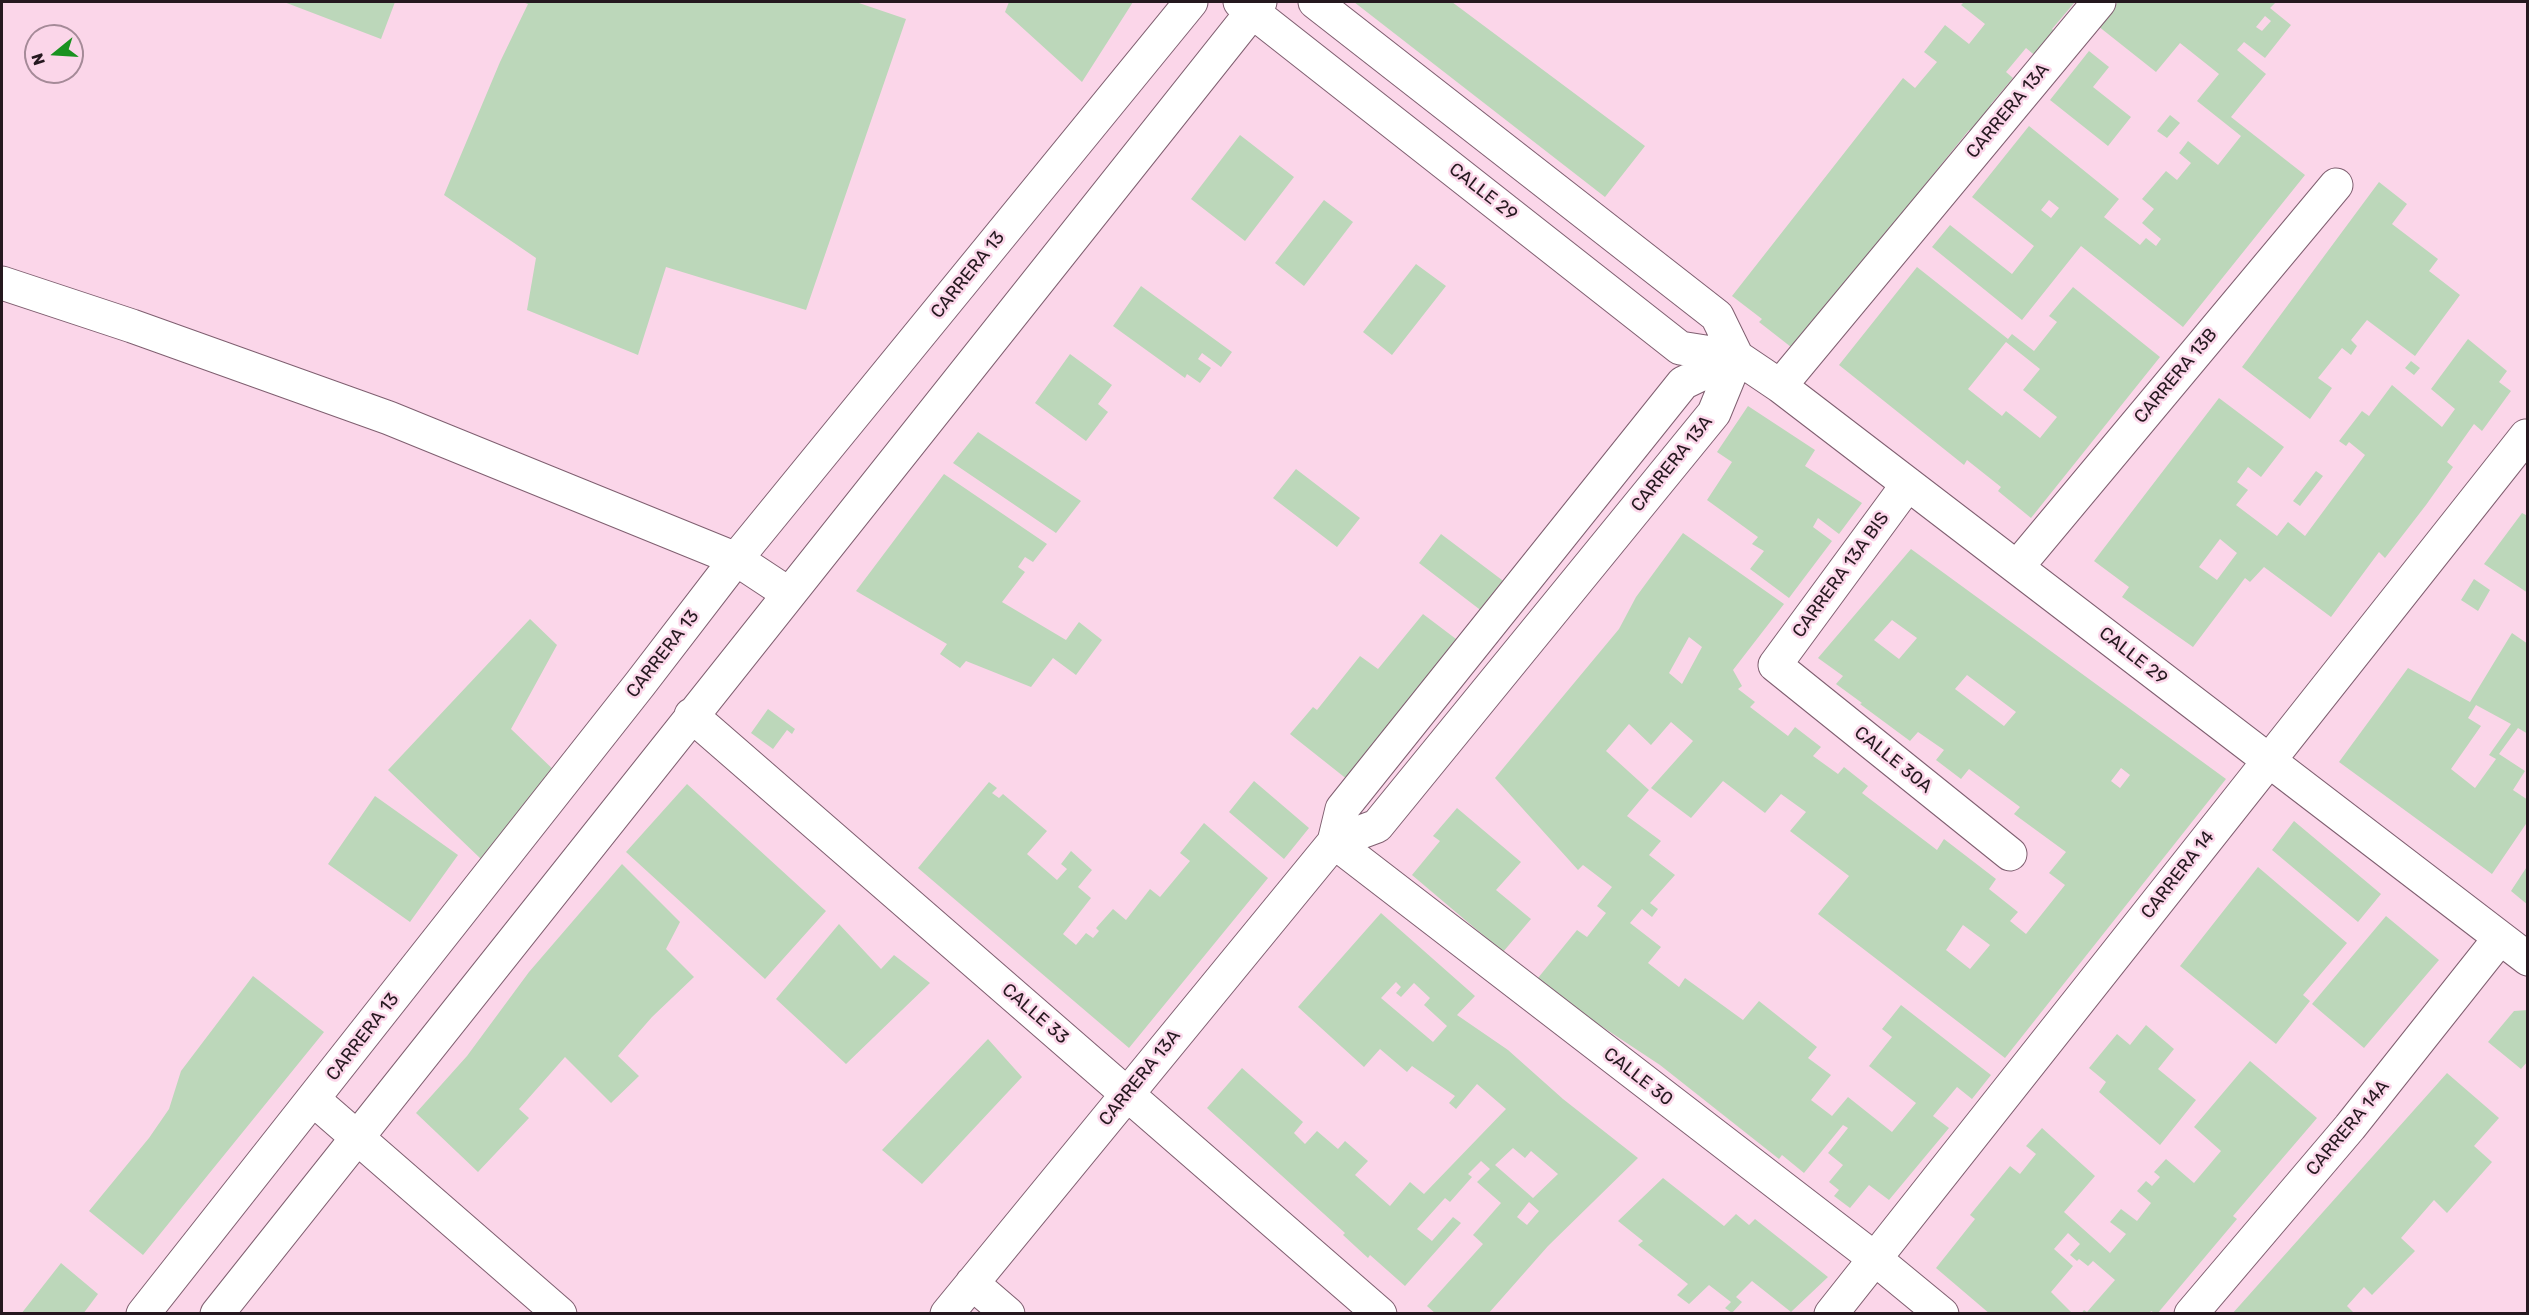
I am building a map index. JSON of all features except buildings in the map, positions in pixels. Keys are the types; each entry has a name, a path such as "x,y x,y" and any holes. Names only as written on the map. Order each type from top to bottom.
{"street":[{"name":"CARRERA 13","path":"143,1314 314,1100 736,559 1191,2"},
{"path":"1315,2 1717,316 1737,357"},
{"name":"CARRERA 13A","path":"1780,386 2099,2"},
{"path":"217,1314 789,594 1251,5"},
{"name":"CALLE 29","path":"1251,5 1680,348 1737,357 1780,386 2528,959"},
{"name":"CARRERA 13B","path":"2017,567 2336,185"},
{"path":"2,283 132,326 378,414 736,559 789,594"},
{"name":"CARRERA 13A","path":"1334,842 1377,826 1714,413 1737,357"},
{"name":"CARRERA 13A","path":"947,1314 1334,842 1342,809 1683,383 1737,357"},
{"name":"CARRERA 14","path":"1831,1314 2526,436"},
{"name":"CARRERA 13A BIS","path":"1775,665 1908,484"},
{"name":"CALLE 30A","path":"1775,665 2010,854"},
{"name":"CALLE 33","path":"691,715 1380,1314"},
{"name":"CALLE 30","path":"1334,842 1874,1258 1942,1314"},
{"name":"CARRERA 14A","path":"2191,1314 2350,1127 2500,938"},
{"path":"314,1100 560,1314"},
{"path":"972,1282 1008,1314"}]}
